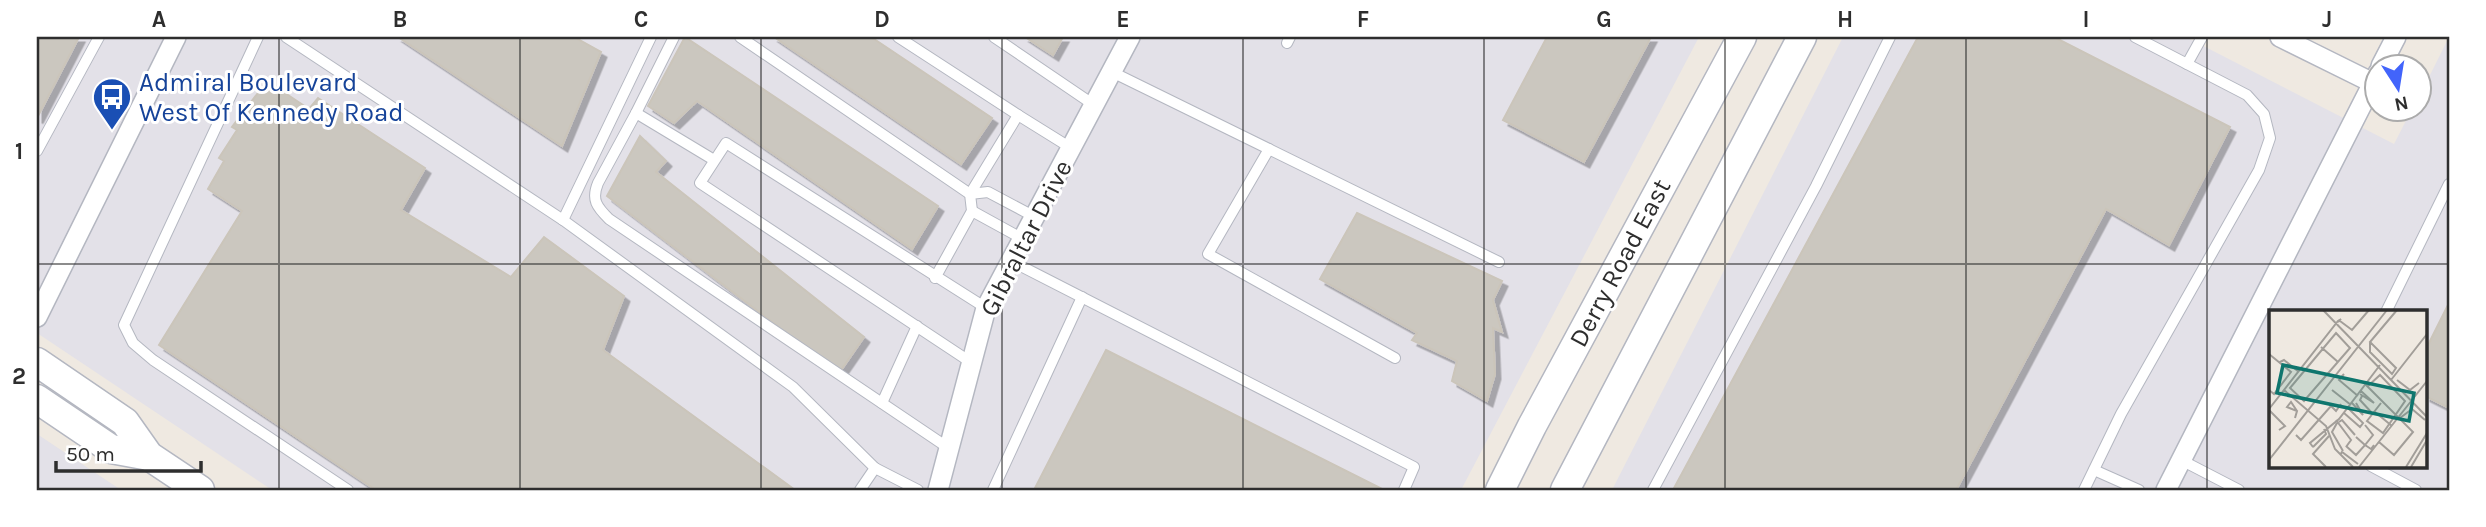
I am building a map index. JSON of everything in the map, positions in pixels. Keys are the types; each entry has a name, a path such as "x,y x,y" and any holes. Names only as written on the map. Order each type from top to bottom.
{"main road":[{"name":"Derry Road East","path":"1500,490 1742,37"},
{"path":"1565,490 1802,37"},
{"path":"37,362 125,422 149,456 200,490"},
{"path":"37,399 111,449 149,456"}],"street":[{"path":"37,317 176,37"},
{"name":"Gibraltar Drive","path":"938,490 986,308 1130,37"},
{"path":"2280,37 2364,69"},
{"path":"2166,490 2364,100"}],"lane":[{"path":"37,151 99,37"},
{"path":"258,37 124,325 133,343 153,360 348,490"},
{"path":"286,37 563,220 793,387 875,468 918,490"},
{"path":"563,220 651,37"},
{"path":"674,37 598,183 594,193 598,208 609,219 950,449"},
{"path":"740,37 970,194 988,192 1035,217"},
{"path":"898,37 1071,148"},
{"path":"994,37 1094,106"},
{"path":"1653,490 1816,186 1890,37"},
{"path":"2084,490 2121,414 2259,170 2270,138 2264,114 2247,95 2135,37"},
{"path":"2187,64 2202,37"},
{"path":"1112,72 1499,262"},
{"path":"636,113 714,160"},
{"path":"935,278 972,211 970,194 1018,115"},
{"path":"972,363 700,183 726,143 986,308"},
{"path":"1269,149 1208,254 1395,358"},
{"path":"2387,310 2449,184"},
{"path":"972,211 1023,239"},
{"path":"1011,261 1414,467 1404,490"},
{"path":"993,490 1082,297"},
{"path":"882,403 917,327"},
{"path":"2181,460 2239,490"},
{"path":"860,490 875,468"},
{"path":"2375,468 2416,490"},
{"path":"2094,470 2139,490"}],"shaded area":[{"path":"37,37 1699,37 1461,490 272,490 37,333"},
{"path":"1843,37 2186,37 2394,144 2405,122 2434,122 2434,67 2449,37 2449,490 1612,490"},
{"path":"37,434 121,490 37,490"}],"building":[{"path":"37,37 79,37 37,118"},
{"path":"398,37 574,37 601,52 562,146"},
{"path":"685,37 938,206 912,249 697,101 674,123 648,106"},
{"path":"774,37 871,37 992,118 961,164"},
{"path":"1025,37 1063,37 1053,55"},
{"path":"1547,37 1651,37 1584,162 1503,120"},
{"path":"1918,37 2054,37 2230,127 2169,245 2106,209 1956,490 1673,490"},
{"path":"267,81 309,109 318,98 425,168 401,210 511,277 544,237 624,296 603,350 795,490 376,490 159,345 242,211 208,189 224,161 219,158 237,130 232,127"},
{"path":"640,136 666,161 656,172 864,337 839,373 607,196"},
{"path":"1357,213 1502,281 1493,300 1502,332 1493,328 1495,374 1487,401 1452,381 1457,361 1412,340 1417,333 1320,279"},
{"path":"2449,303 2449,408 2426,396 2426,349"},
{"path":"1106,350 1384,490 1034,490"}],"place":[{"name":"Admiral Boulevard West Of Kennedy Road","path":"112,131"}]}
